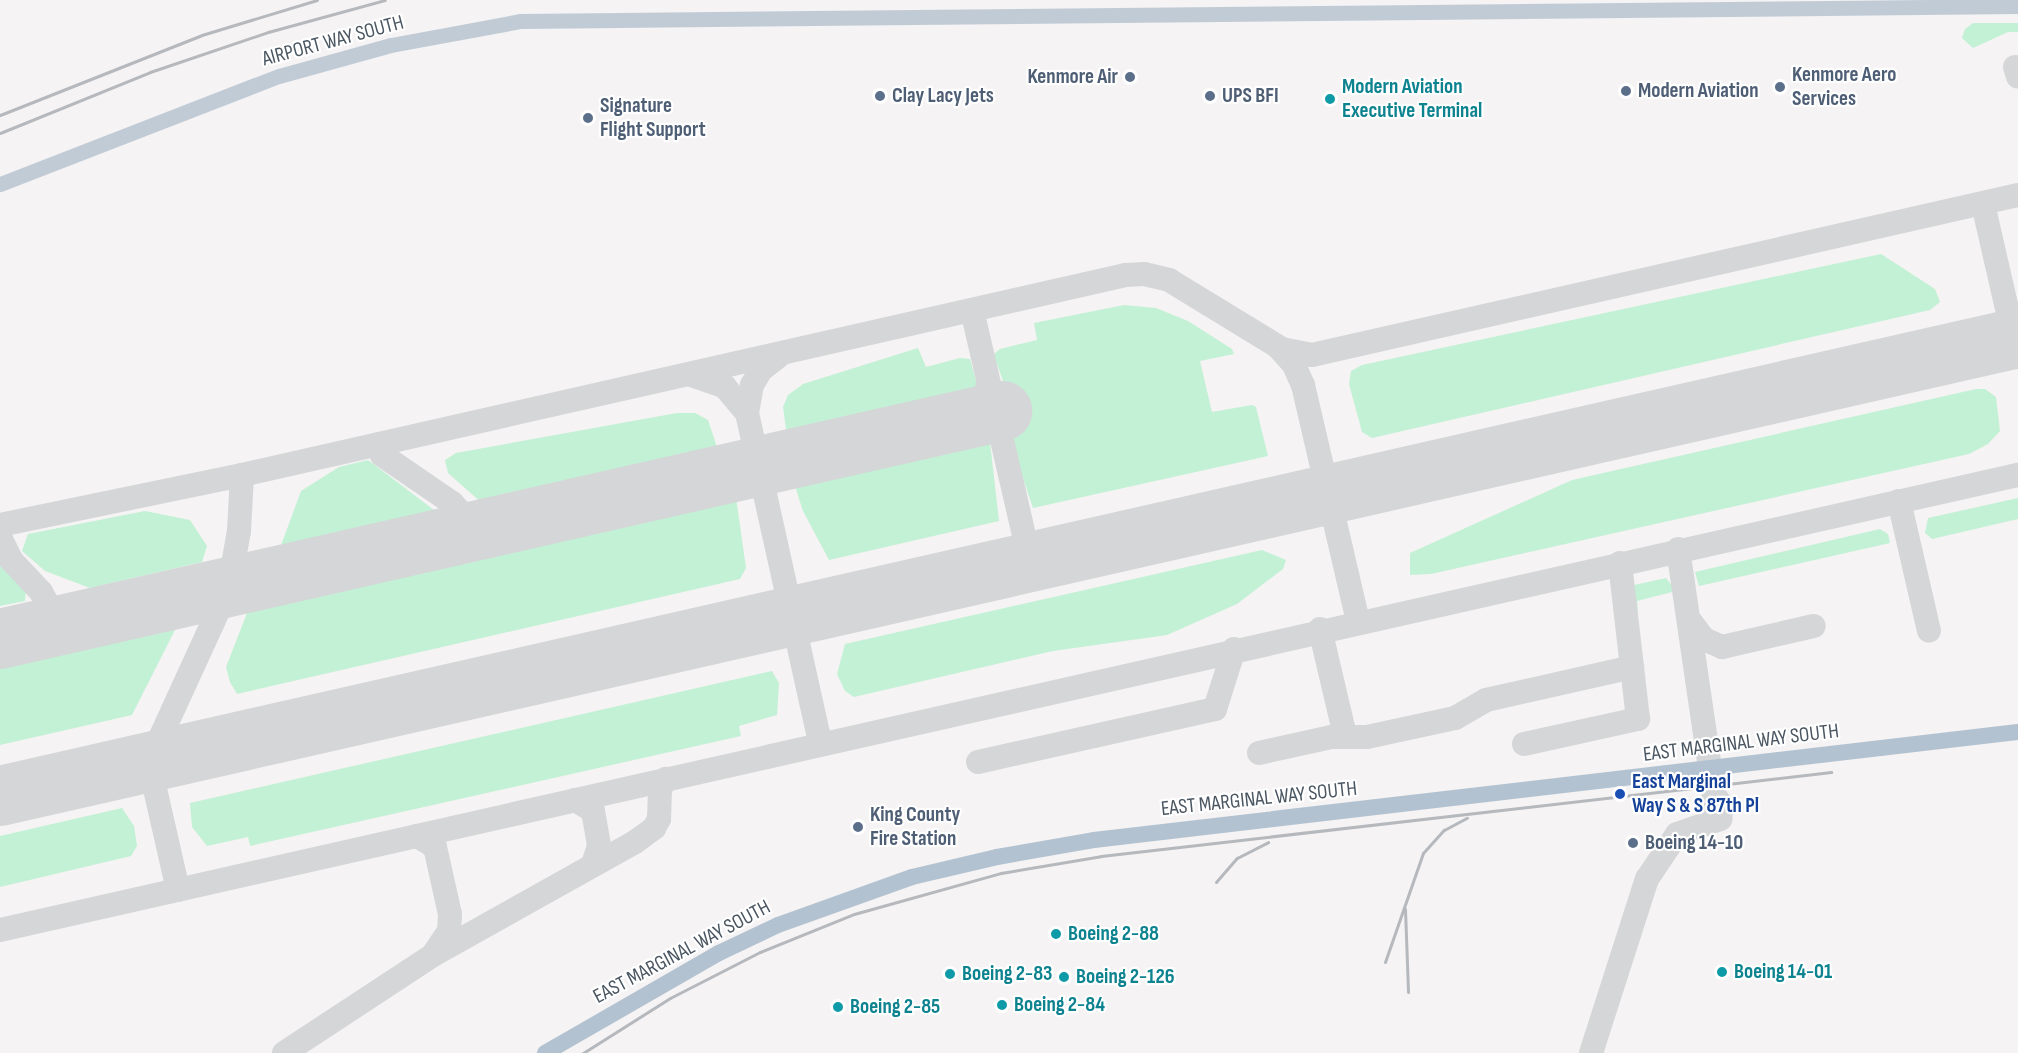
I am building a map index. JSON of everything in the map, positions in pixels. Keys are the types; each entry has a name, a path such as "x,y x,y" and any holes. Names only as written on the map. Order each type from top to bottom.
{"main road":[{"name":"AIRPORT WAY SOUTH","path":"0,184 279,76 391,45 531,20 2018,6"},
{"name":"AIRPORT WAY SOUTH","path":"1955,8 2018,15"},
{"name":"EAST MARGINAL WAY SOUTH","path":"545,1053 719,953 778,925 836,901 912,877 997,857 1094,840 2018,732"}],"green space":[{"path":"1973,23 2018,23 2018,32 2008,32 1973,48 1962,38 1965,29"},
{"path":"1881,254 1935,289 1940,302 1930,310 1372,438 1362,432 1349,384 1351,371 1362,365"},
{"path":"1124,305 1156,308 1188,321 1232,349 1234,354 1200,361 1212,412 1252,405 1256,407 1268,456 1033,508 1009,437 1016,435 1003,381 997,364 992,364 994,354 1000,349 1037,340 1034,323"},
{"path":"918,348 926,367 960,358 970,359 979,391 970,397 787,437 783,407 788,395 803,384"},
{"path":"1976,389 1985,389 1996,397 2000,431 1988,444 1969,454 1431,574 1410,575 1410,553 1572,480"},
{"path":"677,413 695,413 708,420 718,450 483,504 448,473 445,460 456,453"},
{"path":"978,442 990,442 999,521 829,560 803,511 794,483"},
{"path":"368,460 438,513 280,548 301,491 339,467"},
{"path":"736,497 746,568 740,579 237,694 230,682 226,667 249,608"},
{"path":"2018,498 2018,519 1932,539 1925,533 1928,518"},
{"path":"145,511 190,520 207,546 202,562 90,588 45,571 22,551 28,534"},
{"path":"1880,529 1888,534 1890,543 1699,586 1695,572"},
{"path":"1262,550 1286,560 1283,569 1237,604 1167,635 1053,651 854,697 845,691 837,674 845,644"},
{"path":"0,558 26,590 25,601 0,606"},
{"path":"1666,578 1676,591 1637,601 1638,611 1633,611 1634,585"},
{"path":"178,624 132,715 0,745 0,666"},
{"path":"772,671 779,683 777,715 739,726 741,736 250,846 248,837 207,846 192,827 190,803"},
{"path":"122,808 134,826 137,846 131,856 0,887 0,836"}],"taxiway":[{"path":"2015,67 2018,77"},
{"path":"0,525 242,475 1126,275 1144,274 1169,280 1282,349 1312,355 2018,195"},
{"path":"1983,204 2018,357"},
{"path":"972,310 1030,561"},
{"path":"1278,347 1294,365 1303,385 1358,621"},
{"path":"747,413 752,385 761,370 779,356"},
{"path":"691,375 725,387 747,413 820,743"},
{"path":"962,420 984,404 988,384"},
{"path":"379,444 382,455 452,503 469,521 472,531"},
{"path":"178,890 149,762 229,587 239,531 242,475"},
{"path":"0,930 2018,475"},
{"path":"1899,501 1929,631"},
{"path":"0,537 11,560 41,592 60,625"},
{"path":"1678,549 1716,811"},
{"path":"1524,744 1638,719 1620,563"},
{"path":"1691,622 1704,639 1722,647 1814,626"},
{"path":"1320,629 1345,736"},
{"path":"978,762 1215,709 1234,649"},
{"path":"1259,753 1331,737 1367,737 1455,718 1486,700 1632,667"},
{"path":"284,1053 433,955 635,842 654,828 659,819 660,789 666,779"},
{"path":"1591,1053 1647,879 1677,834 1720,819 1722,805 1714,795"},
{"path":"575,800 593,811 599,846 593,864"},
{"path":"417,836 435,847 450,914 449,931 434,953"}],"runway":[{"path":"0,796 2018,338"},
{"path":"0,639 1002,411"}],"railway":[{"path":"0,115 205,34 317,0"},
{"path":"0,133 150,72 268,32 385,0"},
{"path":"583,1053 670,998 760,952 854,914 1001,873 1101,856 1831,772"},
{"path":"1385,962 1423,853 1444,830 1467,818"},
{"path":"1216,882 1237,858 1268,842"},
{"path":"1405,909 1408,992"}],"place":[{"name":"Kenmore Air","path":"1130,77"},
{"name":"Kenmore Aero Services","path":"1780,87"},
{"name":"Modern Aviation","path":"1626,91"},
{"name":"Clay Lacy Jets","path":"880,96"},
{"name":"UPS BFI","path":"1210,96"},
{"name":"Modern Aviation Executive Terminal","path":"1330,99"},
{"name":"Signature Flight Support","path":"588,118"},
{"name":"East Marginal Way S & S 87th Pl","path":"1620,794"},
{"name":"King County Fire Station","path":"858,827"},
{"name":"Boeing 14-10","path":"1633,843"},
{"name":"Boeing 2-88","path":"1056,934"},
{"name":"Boeing 14-01","path":"1722,972"},
{"name":"Boeing 2-83","path":"950,974"},
{"name":"Boeing 2-126","path":"1064,977"},
{"name":"Boeing 2-84","path":"1002,1005"},
{"name":"Boeing 2-85","path":"838,1007"}]}
